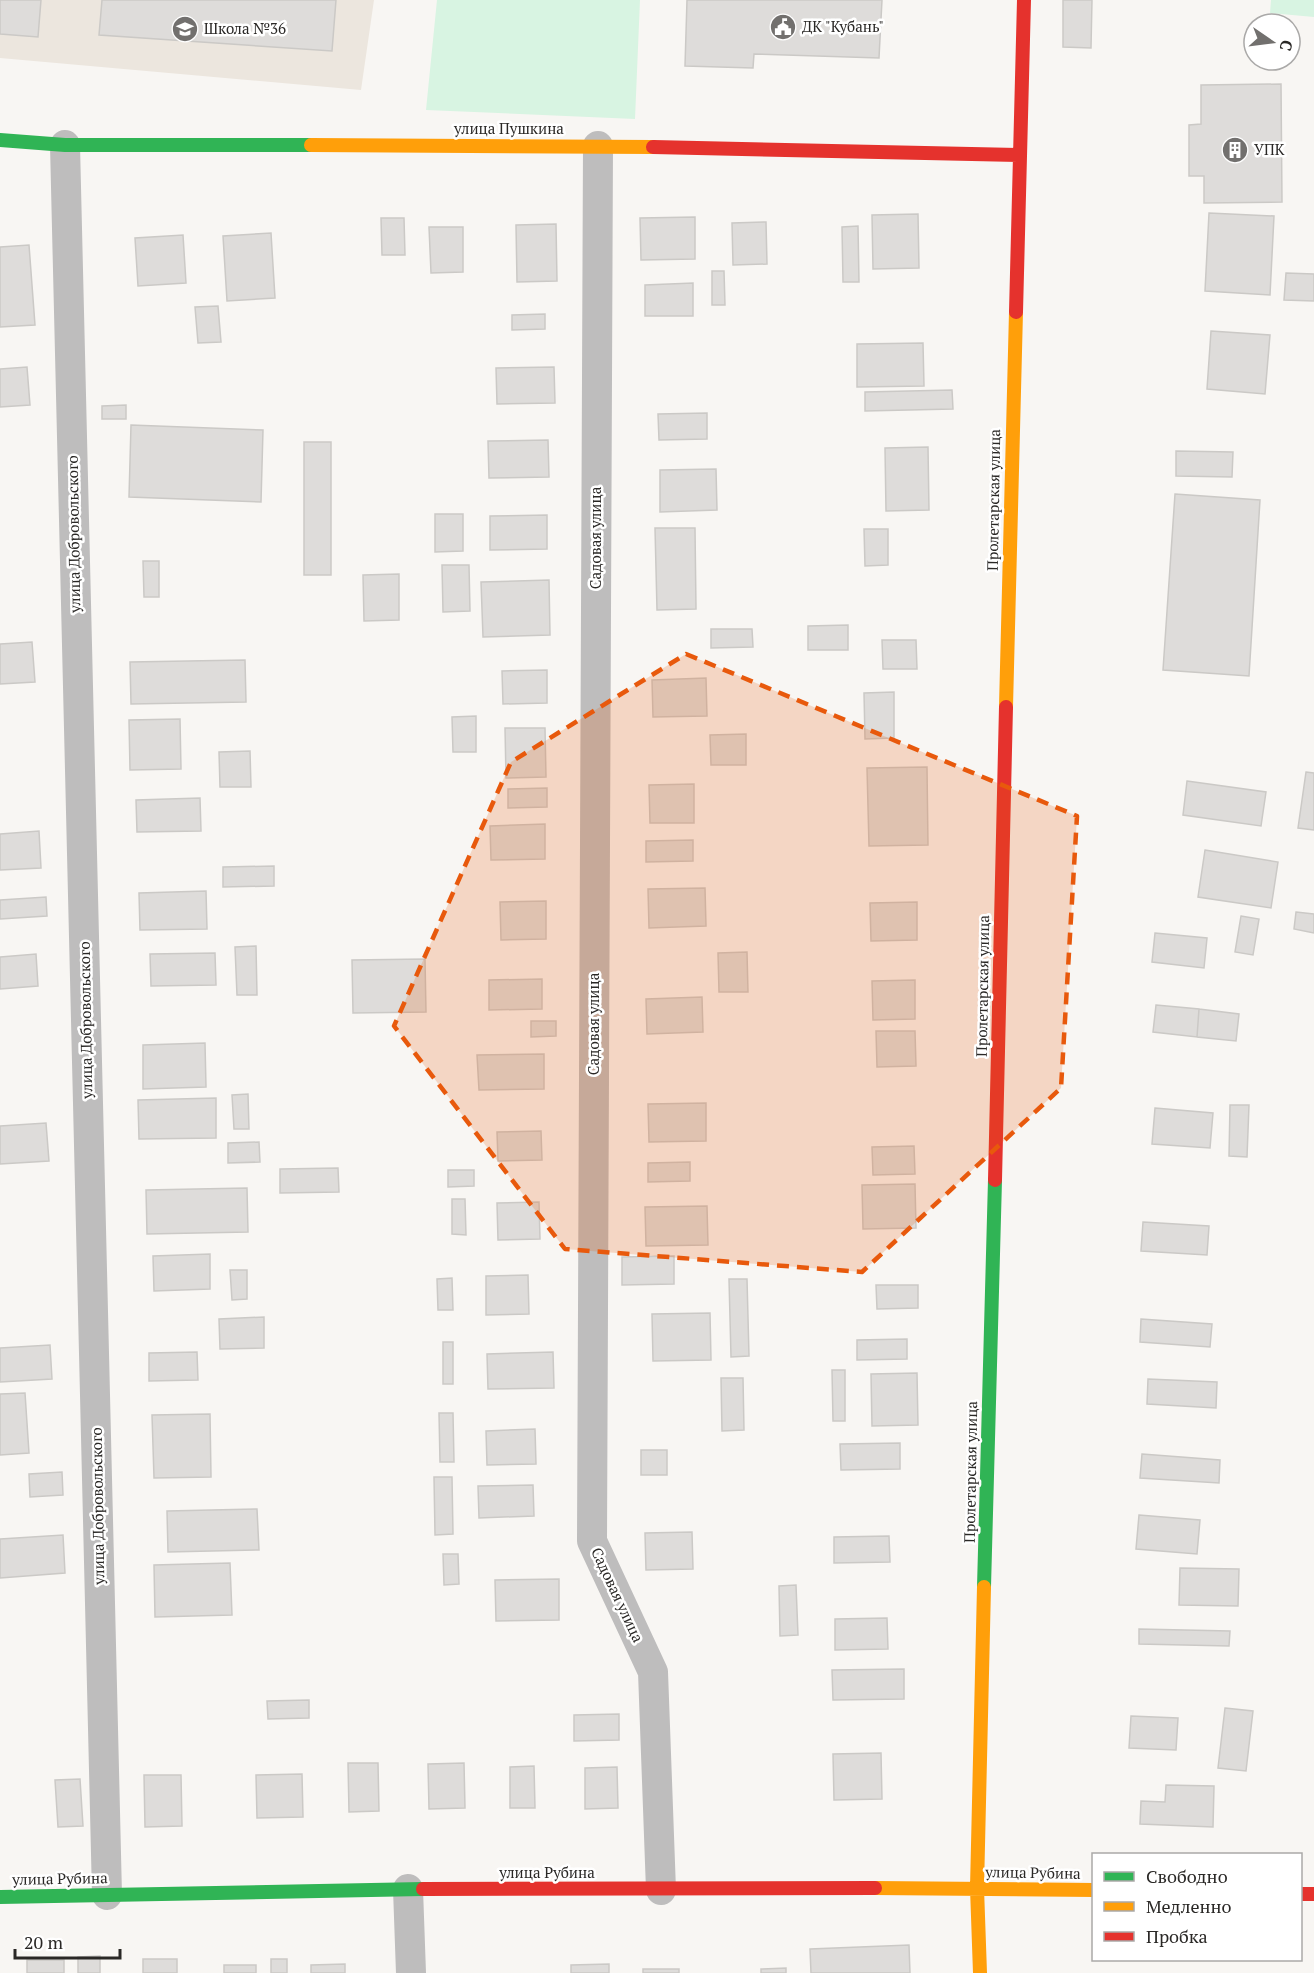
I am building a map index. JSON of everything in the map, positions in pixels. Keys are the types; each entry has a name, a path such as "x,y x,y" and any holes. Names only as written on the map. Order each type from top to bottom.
{"street":[{"name":"Пролетарская улица","path":"980,1973 977,1888 1024,0"},
{"name":"улица Пушкина","path":"0,140 65,145 598,146 1019,155"},
{"name":"улица Добровольского","path":"65,145 107,1895"},
{"name":"Садовая улица","path":"598,146 592,1541 653,1672 661,1890"},
{"name":"улица Рубина","path":"0,1897 408,1889 977,1888 1092,1890"},
{"path":"408,1889 411,1973"}],"highlighted area":[{"path":"686,654 1077,816 1061,1088 862,1272 565,1249 394,1026 511,762"}],"shaded area":[{"name":"Школа №36","path":"0,0 374,0 361,90 0,58"}],"green space":[{"path":"437,0 640,0 635,119 426,110"},
{"path":"1271,0 1314,0 1314,17 1302,16 1302,12 1270,12"}],"building":[{"path":"0,0 41,0 38,37 0,34"},
{"path":"102,0 336,0 332,51 99,35"},
{"name":"ДК \"Кубань\"","path":"687,0 882,0 879,58 754,54 753,68 685,66"},
{"path":"1063,0 1092,0 1091,48 1063,47"},
{"name":"УПК","path":"1281,84 1282,202 1204,203 1204,176 1189,176 1189,125 1201,124 1201,85"},
{"path":"1209,213 1274,216 1270,295 1205,291"},
{"path":"918,214 919,268 873,269 872,215"},
{"path":"695,217 695,259 641,260 640,218"},
{"path":"381,218 404,218 405,255 382,255"},
{"path":"766,222 767,264 733,265 732,223"},
{"path":"556,224 557,281 517,282 516,225"},
{"path":"858,226 859,282 843,282 842,227"},
{"path":"429,227 463,227 463,272 431,273"},
{"path":"271,233 275,298 227,301 223,236"},
{"path":"183,235 186,283 138,286 135,238"},
{"path":"29,245 35,325 0,327 0,247"},
{"path":"712,271 724,271 725,305 712,305"},
{"path":"1286,273 1314,274 1314,301 1284,300"},
{"path":"693,283 693,316 645,316 645,285"},
{"path":"218,306 221,342 198,343 195,307"},
{"path":"545,314 545,329 512,330 512,315"},
{"path":"1211,331 1270,335 1265,394 1207,389"},
{"path":"923,343 924,386 857,387 857,344"},
{"path":"27,367 30,405 0,407 0,369"},
{"path":"554,367 555,403 497,404 496,368"},
{"path":"952,390 953,409 865,411 865,392"},
{"path":"126,405 126,419 102,419 102,406"},
{"path":"707,413 707,439 659,440 658,414"},
{"path":"131,425 263,430 261,502 129,497"},
{"path":"548,440 549,477 489,478 488,441"},
{"path":"304,442 331,442 331,575 304,575"},
{"path":"928,447 929,510 886,511 885,448"},
{"path":"1176,451 1233,452 1232,477 1176,476"},
{"path":"716,469 717,510 660,512 660,470"},
{"path":"1175,494 1260,500 1249,676 1163,670"},
{"path":"435,514 463,514 463,551 435,552"},
{"path":"547,515 547,549 490,550 490,516"},
{"path":"655,528 695,528 696,609 657,610"},
{"path":"864,529 888,529 888,565 865,566"},
{"path":"143,561 159,561 159,597 144,597"},
{"path":"442,565 469,565 470,611 443,612"},
{"path":"399,574 399,620 364,621 363,575"},
{"path":"549,580 550,635 483,637 481,582"},
{"path":"848,625 848,650 808,650 808,626"},
{"path":"711,629 752,629 753,647 711,648"},
{"path":"882,640 916,640 917,669 883,669"},
{"path":"32,642 35,682 0,684 0,644"},
{"path":"245,660 246,702 131,704 130,662"},
{"path":"547,670 547,703 503,704 502,671"},
{"path":"706,678 707,716 653,717 652,680"},
{"path":"894,692 894,738 865,739 864,693"},
{"path":"476,716 476,752 453,752 452,717"},
{"path":"180,719 181,769 130,770 129,720"},
{"path":"505,728 545,728 546,777 506,778"},
{"path":"746,734 746,765 711,765 710,735"},
{"path":"250,751 251,787 220,787 219,752"},
{"path":"927,767 928,845 869,846 867,768"},
{"path":"1306,772 1314,773 1314,830 1298,828"},
{"path":"1187,781 1266,792 1261,826 1183,815"},
{"path":"694,784 694,823 650,823 649,785"},
{"path":"547,788 547,807 508,808 508,789"},
{"path":"200,798 201,831 137,832 136,800"},
{"path":"545,824 545,859 491,860 490,826"},
{"path":"39,831 41,868 0,870 0,834"},
{"path":"693,840 693,861 646,862 646,841"},
{"path":"1205,850 1278,862 1271,908 1198,897"},
{"path":"274,866 274,886 223,887 223,867"},
{"path":"705,888 706,926 649,928 648,889"},
{"path":"206,891 207,929 140,930 139,893"},
{"path":"46,897 47,916 0,919 0,900"},
{"path":"546,901 546,939 501,940 500,902"},
{"path":"917,902 917,940 871,941 870,903"},
{"path":"1296,912 1314,914 1314,933 1294,929"},
{"path":"1241,916 1259,919 1253,955 1235,952"},
{"path":"1155,933 1207,938 1204,968 1152,962"},
{"path":"256,946 257,995 237,995 235,947"},
{"path":"747,952 748,992 719,992 718,953"},
{"path":"215,953 216,985 151,986 150,954"},
{"path":"36,954 38,986 0,989 0,957"},
{"path":"425,959 426,1012 353,1013 352,960"},
{"path":"542,979 542,1009 489,1010 489,980"},
{"path":"915,980 915,1019 873,1020 872,981"},
{"path":"702,997 703,1032 647,1034 646,999"},
{"path":"1156,1005 1199,1009 1197,1037 1153,1032"},
{"path":"1199,1009 1239,1014 1236,1041 1197,1037"},
{"path":"531,1021 556,1021 556,1036 531,1037"},
{"path":"876,1031 915,1031 916,1066 877,1067"},
{"path":"205,1043 206,1087 143,1089 143,1045"},
{"path":"544,1054 544,1089 479,1090 477,1055"},
{"path":"248,1094 249,1129 234,1129 232,1095"},
{"path":"216,1098 216,1138 139,1139 138,1100"},
{"path":"706,1103 706,1141 649,1142 648,1104"},
{"path":"1230,1105 1249,1105 1247,1157 1229,1156"},
{"path":"1155,1108 1213,1113 1210,1148 1152,1144"},
{"path":"46,1123 49,1161 0,1164 0,1126"},
{"path":"541,1131 542,1160 498,1161 497,1132"},
{"path":"259,1142 260,1162 228,1163 228,1143"},
{"path":"914,1146 915,1174 873,1175 872,1147"},
{"path":"690,1162 690,1181 648,1182 648,1163"},
{"path":"338,1168 339,1192 280,1193 280,1169"},
{"path":"448,1170 474,1170 474,1186 448,1187"},
{"path":"915,1184 916,1228 863,1229 862,1185"},
{"path":"247,1188 248,1232 147,1234 146,1190"},
{"path":"452,1199 465,1199 466,1235 452,1234"},
{"path":"539,1202 540,1239 498,1240 497,1203"},
{"path":"707,1206 708,1245 646,1246 645,1207"},
{"path":"1143,1222 1209,1226 1207,1255 1141,1251"},
{"path":"210,1254 210,1289 154,1291 153,1256"},
{"path":"674,1256 674,1284 622,1285 622,1257"},
{"path":"230,1270 247,1270 247,1299 232,1300"},
{"path":"528,1275 529,1314 486,1315 486,1276"},
{"path":"452,1278 453,1310 438,1310 437,1279"},
{"path":"729,1279 747,1279 749,1356 731,1357"},
{"path":"876,1285 918,1285 918,1308 877,1309"},
{"path":"710,1313 711,1360 653,1361 652,1314"},
{"path":"264,1317 264,1348 220,1349 219,1319"},
{"path":"1141,1319 1212,1324 1210,1347 1140,1342"},
{"path":"907,1339 907,1359 857,1360 857,1340"},
{"path":"443,1342 453,1342 453,1384 443,1384"},
{"path":"50,1345 52,1379 0,1382 0,1348"},
{"path":"197,1352 198,1380 149,1381 149,1353"},
{"path":"553,1352 554,1388 488,1389 487,1354"},
{"path":"832,1370 845,1370 845,1421 833,1421"},
{"path":"917,1373 918,1425 872,1426 871,1374"},
{"path":"721,1378 743,1378 744,1430 722,1431"},
{"path":"1148,1379 1217,1382 1216,1408 1147,1404"},
{"path":"25,1393 29,1453 0,1455 0,1394"},
{"path":"439,1413 453,1413 454,1462 440,1462"},
{"path":"210,1414 211,1477 154,1478 152,1415"},
{"path":"535,1429 536,1464 487,1465 486,1431"},
{"path":"900,1443 900,1469 841,1470 840,1444"},
{"path":"641,1450 667,1450 667,1475 641,1475"},
{"path":"1142,1454 1220,1460 1219,1483 1140,1478"},
{"path":"62,1472 63,1495 30,1497 29,1474"},
{"path":"434,1477 452,1477 453,1534 435,1535"},
{"path":"533,1485 534,1516 479,1518 478,1486"},
{"path":"257,1509 259,1550 168,1552 167,1511"},
{"path":"1139,1515 1200,1520 1197,1554 1136,1549"},
{"path":"692,1532 693,1569 646,1570 645,1533"},
{"path":"63,1535 65,1573 0,1578 0,1539"},
{"path":"889,1536 890,1562 834,1563 834,1537"},
{"path":"443,1554 458,1554 459,1584 444,1585"},
{"path":"230,1563 232,1615 155,1617 154,1565"},
{"path":"1180,1568 1239,1569 1238,1606 1179,1605"},
{"path":"559,1579 559,1620 496,1621 495,1580"},
{"path":"796,1585 798,1635 780,1636 779,1586"},
{"path":"887,1618 888,1649 835,1650 835,1619"},
{"path":"1139,1629 1230,1631 1229,1646 1139,1644"},
{"path":"904,1669 904,1699 833,1700 832,1670"},
{"path":"309,1700 309,1718 268,1719 267,1701"},
{"path":"1225,1708 1253,1711 1246,1771 1218,1768"},
{"path":"619,1714 619,1740 574,1741 574,1715"},
{"path":"1131,1716 1178,1718 1176,1750 1129,1748"},
{"path":"881,1753 882,1799 834,1800 833,1754"},
{"path":"348,1763 378,1763 379,1811 349,1812"},
{"path":"464,1763 465,1808 429,1809 428,1764"},
{"path":"534,1766 535,1808 510,1808 510,1767"},
{"path":"617,1767 618,1808 585,1809 585,1768"},
{"path":"302,1774 303,1817 257,1818 256,1775"},
{"path":"144,1775 181,1775 182,1826 145,1827"},
{"path":"80,1779 83,1826 58,1827 55,1780"},
{"path":"1166,1785 1214,1786 1213,1827 1140,1824 1141,1801 1165,1802"},
{"path":"909,1945 910,1973 811,1973 810,1949"},
{"path":"100,1956 100,1973 78,1973 78,1957"},
{"path":"143,1959 177,1959 177,1973 143,1973"},
{"path":"271,1959 287,1959 287,1973 271,1973"},
{"path":"27,1960 64,1960 64,1973 27,1973"},
{"path":"345,1964 345,1973 311,1973 311,1965"},
{"path":"609,1964 609,1973 571,1973 571,1965"},
{"path":"224,1965 256,1965 256,1973 224,1973"},
{"path":"786,1968 786,1973 761,1973 761,1969"},
{"path":"643,1969 679,1969 679,1973 643,1973"}],"traffic: fast":[{"path":"0,140 65,145 311,145"},
{"path":"984,1587 995,1180"},
{"path":"0,1897 423,1889"}],"traffic: slow":[{"path":"311,145 653,147"},
{"path":"1006,707 1016,312"},
{"path":"980,1973 977,1888 984,1587"},
{"path":"875,1888 1092,1890"}],"traffic: jam":[{"path":"1016,312 1024,0"},
{"path":"653,147 1019,155"},
{"path":"995,1180 1006,707"},
{"path":"423,1889 875,1888"},
{"path":"1302,1894 1314,1894"}],"place":[{"name":"ДК \"Кубань\"","path":"783,27"},
{"name":"Школа №36","path":"185,29"},
{"name":"УПК","path":"1235,150"}]}
